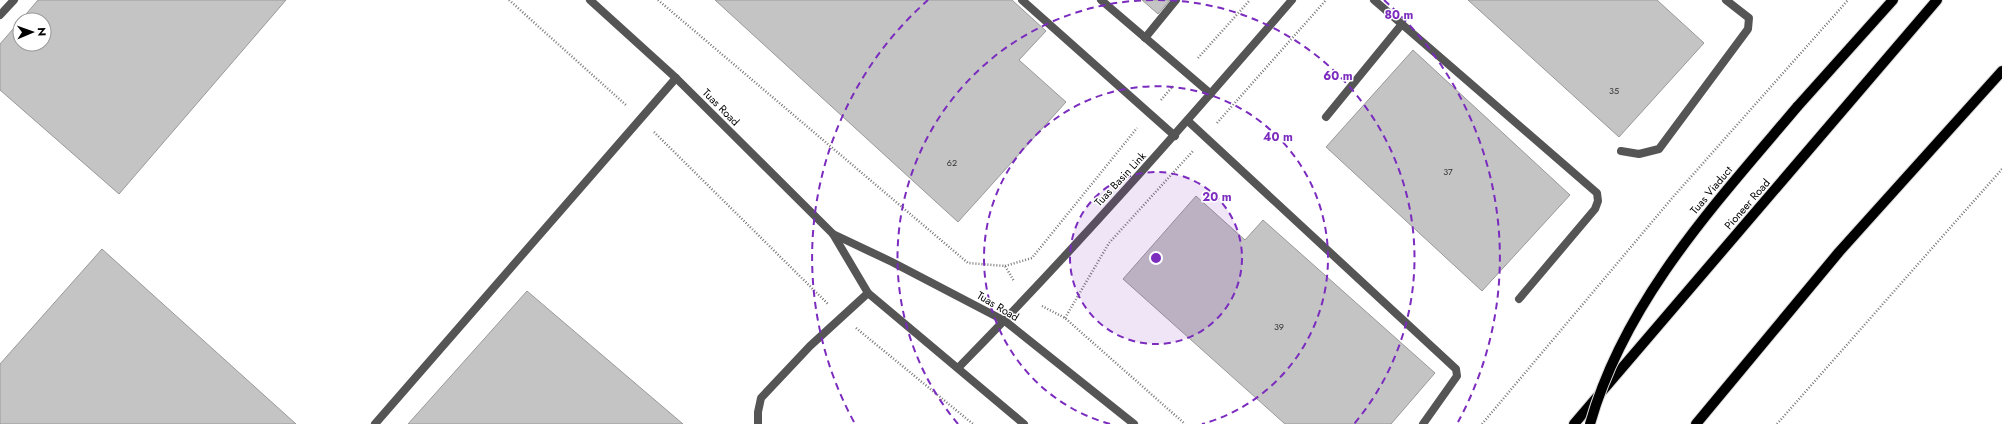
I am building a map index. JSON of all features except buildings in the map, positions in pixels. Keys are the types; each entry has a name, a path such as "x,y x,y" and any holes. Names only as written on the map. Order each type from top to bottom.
{"main road":[{"name":"Tuas Viaduct","path":"1590,424 1621,342 1648,297 1696,227 1797,107 1893,0"},
{"name":"Pioneer Road","path":"1574,424 1937,0"},
{"path":"1700,422 1779,322 1838,252 2002,71"}],"street":[{"path":"0,15 14,0"},
{"name":"Tuas Road","path":"590,0 676,78 833,234 868,293 1024,424"},
{"path":"1022,0 1150,112 1175,136"},
{"path":"1101,0 1211,94"},
{"path":"1145,38 1176,0"},
{"name":"Tuas Basin Link","path":"958,368 1005,320 1175,136 1292,0"},
{"path":"1374,0 1597,193 1598,201 1595,208 1519,299"},
{"path":"1621,151 1639,154 1659,149 1748,29 1749,18 1726,0"},
{"path":"1326,117 1402,24"},
{"path":"375,424 676,78"},
{"path":"1188,121 1456,369 1457,376 1423,424"},
{"name":"Tuas Road","path":"833,234 892,262 1005,320 1134,424"},
{"path":"758,424 758,412 761,398 810,346 868,293"}],"path":[{"path":"509,0 640,118 842,317 973,424"},
{"path":"658,0 968,264 1005,266 1032,258 1150,112 1250,0"},
{"path":"1064,318 1109,243 1326,0"},
{"path":"1482,424 1673,197 1848,0"},
{"path":"1777,424 2002,169"},
{"path":"1005,266 1025,298 1064,318 1185,424"}]}
